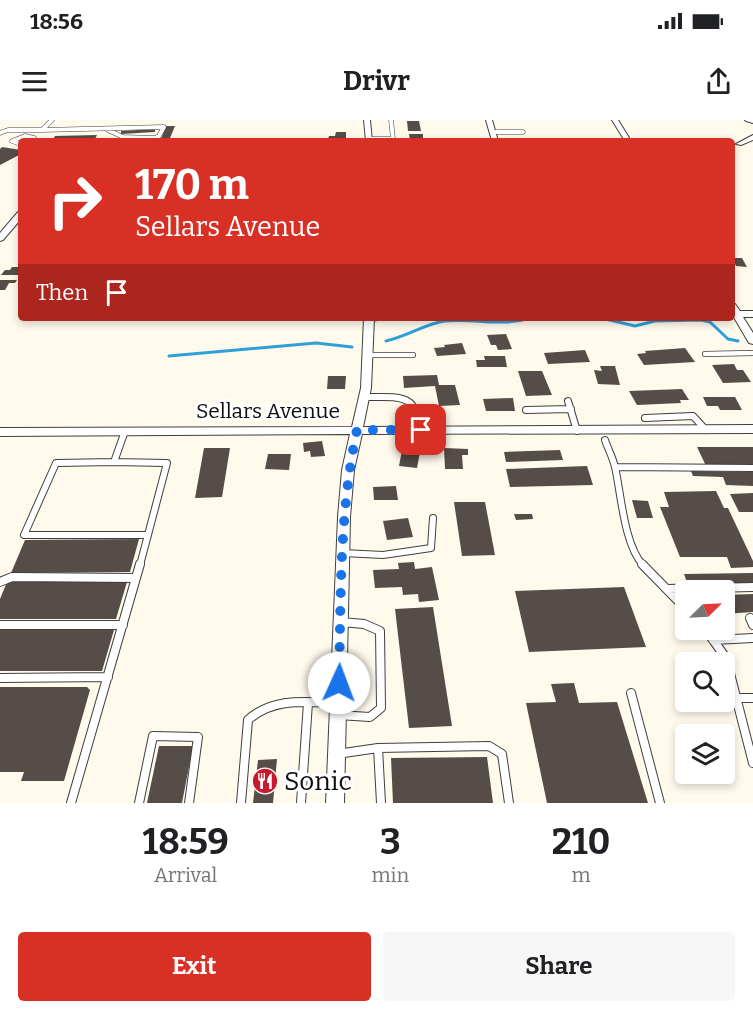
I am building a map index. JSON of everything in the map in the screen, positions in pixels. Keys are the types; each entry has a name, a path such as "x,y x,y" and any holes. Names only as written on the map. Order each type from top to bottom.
{"street":[{"path":"368,120 369,138"},
{"path":"489,120 494,138"},
{"path":"615,120 626,138"},
{"path":"748,120 753,121"},
{"path":"739,144 753,136"},
{"path":"0,238 18,217"},
{"path":"735,310 753,314"},
{"path":"735,312 753,341"},
{"path":"335,803 342,554 348,470 365,398 372,321"},
{"name":"Sellars Avenue","path":"0,432 753,429"}],"lane":[{"path":"32,138 52,120"},
{"path":"391,120 393,138"},
{"path":"0,133 8,130 108,130 164,127 159,136 155,138 123,137 108,130"},
{"path":"492,132 523,132"},
{"path":"18,143 12,141 18,137 24,138"},
{"path":"705,354 753,353"},
{"path":"368,355 412,355"},
{"path":"365,398 397,398 411,403 418,410 421,430"},
{"path":"568,401 577,431"},
{"path":"526,410 571,409"},
{"path":"645,418 693,416 706,429"},
{"path":"114,462 124,431"},
{"path":"605,440 615,467 616,482 628,532 640,562 675,598"},
{"path":"71,803 123,625 148,535 167,463 56,463 24,535 148,535"},
{"path":"615,467 753,468"},
{"path":"342,554 383,555 431,548 434,518"},
{"path":"0,582 12,577 136,578"},
{"path":"666,589 753,587"},
{"path":"241,803 248,720 255,712 264,706 277,703 308,703 370,717 381,708 380,632 364,624 340,622"},
{"path":"0,625 123,625"},
{"path":"735,639 753,638"},
{"path":"713,640 726,658 753,763"},
{"path":"0,678 108,677"},
{"path":"631,693 660,803"},
{"path":"736,698 753,698"},
{"path":"301,803 308,703"},
{"path":"139,803 153,736 198,736 189,803"},
{"path":"337,754 378,748 489,746 502,754 509,803"},
{"path":"378,748 381,803"}],"building":[{"path":"407,121 419,121 421,131 408,131"},
{"path":"166,126 175,126 170,138 161,138"},
{"path":"155,129 155,132 121,134 121,131"},
{"path":"336,132 346,132 346,138 328,138 335,136"},
{"path":"409,134 423,134 423,138 410,138"},
{"path":"97,135 96,138 54,138 55,136"},
{"path":"2,147 18,150 18,156 0,165"},
{"path":"735,258 742,258 747,267 736,266"},
{"path":"12,267 18,267 18,275 1,275 5,270 10,270"},
{"path":"0,280 17,280 15,283 9,283 5,290 0,290"},
{"path":"506,334 512,349 498,350 496,345 491,345 487,335"},
{"path":"462,343 466,354 437,356 434,348 445,347 444,345"},
{"path":"685,348 695,362 644,365 637,354 646,353 645,351"},
{"path":"585,350 590,362 548,364 544,353"},
{"path":"484,356 505,356 507,367 477,367 476,360 485,360"},
{"path":"734,364 737,370 743,370 751,382 723,383 712,365"},
{"path":"600,366 615,366 620,385 598,384 594,370 602,371"},
{"path":"518,371 542,371 552,395 526,396"},
{"path":"437,375 439,385 455,385 460,405 439,406 435,386 404,388 403,376"},
{"path":"328,376 346,376 345,389 327,389"},
{"path":"682,389 689,400 680,400 681,403 637,405 629,391"},
{"path":"703,397 735,397 742,410 720,410 718,406 707,406"},
{"path":"513,398 515,411 486,411 483,399"},
{"path":"322,441 325,456 311,457 310,451 304,452 303,443"},
{"path":"697,447 753,447 753,466 706,466"},
{"path":"204,448 230,448 222,497 195,498"},
{"path":"444,448 468,449 468,455 462,455 463,469 445,469"},
{"path":"402,450 420,452 417,468 399,466"},
{"path":"560,450 563,460 506,462 504,452"},
{"path":"268,454 291,454 289,470 265,469"},
{"path":"587,466 593,485 510,487 506,469"},
{"path":"691,471 753,472 753,486 726,485 723,477 693,476"},
{"path":"396,486 398,500 374,500 373,487"},
{"path":"716,491 724,508 728,508 753,561 753,567 731,568 727,557 680,557 660,507 669,507 664,492"},
{"path":"753,493 753,512 739,512 730,494"},
{"path":"632,500 648,501 653,518 637,518"},
{"path":"454,502 485,502 495,555 462,556"},
{"path":"514,514 532,514 533,519 516,520"},
{"path":"408,518 413,537 387,540 383,521"},
{"path":"139,539 130,572 11,573 25,540"},
{"path":"414,562 415,569 432,567 439,600 419,602 418,594 403,595 402,587 375,588 373,570 399,569 398,563"},
{"path":"753,573 753,584 735,584 735,580 686,580 684,574"},
{"path":"7,582 127,582 116,619 0,619 0,599"},
{"path":"624,587 646,647 529,652 515,591"},
{"path":"753,594 753,612 735,613 735,595"},
{"path":"433,607 452,726 409,728 395,609"},
{"path":"0,630 114,630 102,671 0,671"},
{"path":"574,683 579,703 617,702 648,803 547,803 526,703 556,702 551,684"},
{"path":"0,687 87,687 90,690 64,781 21,781 24,772 0,772"},
{"path":"159,746 193,746 182,803 147,803"},
{"path":"487,757 493,803 393,803 391,758"},
{"name":"Sonic","path":"277,759 273,803 253,803 258,760"}],"waterway":[{"path":"386,341 445,321"},
{"path":"477,321 519,321"},
{"path":"614,321 635,326 655,321"},
{"path":"706,321 710,322 728,339 738,341"},
{"path":"169,356 316,343 352,347"}],"place":[{"name":"Sonic","path":"265,781"}],"route":[{"path":"339,683 344,517 348,470 357,430 421,430"}]}
